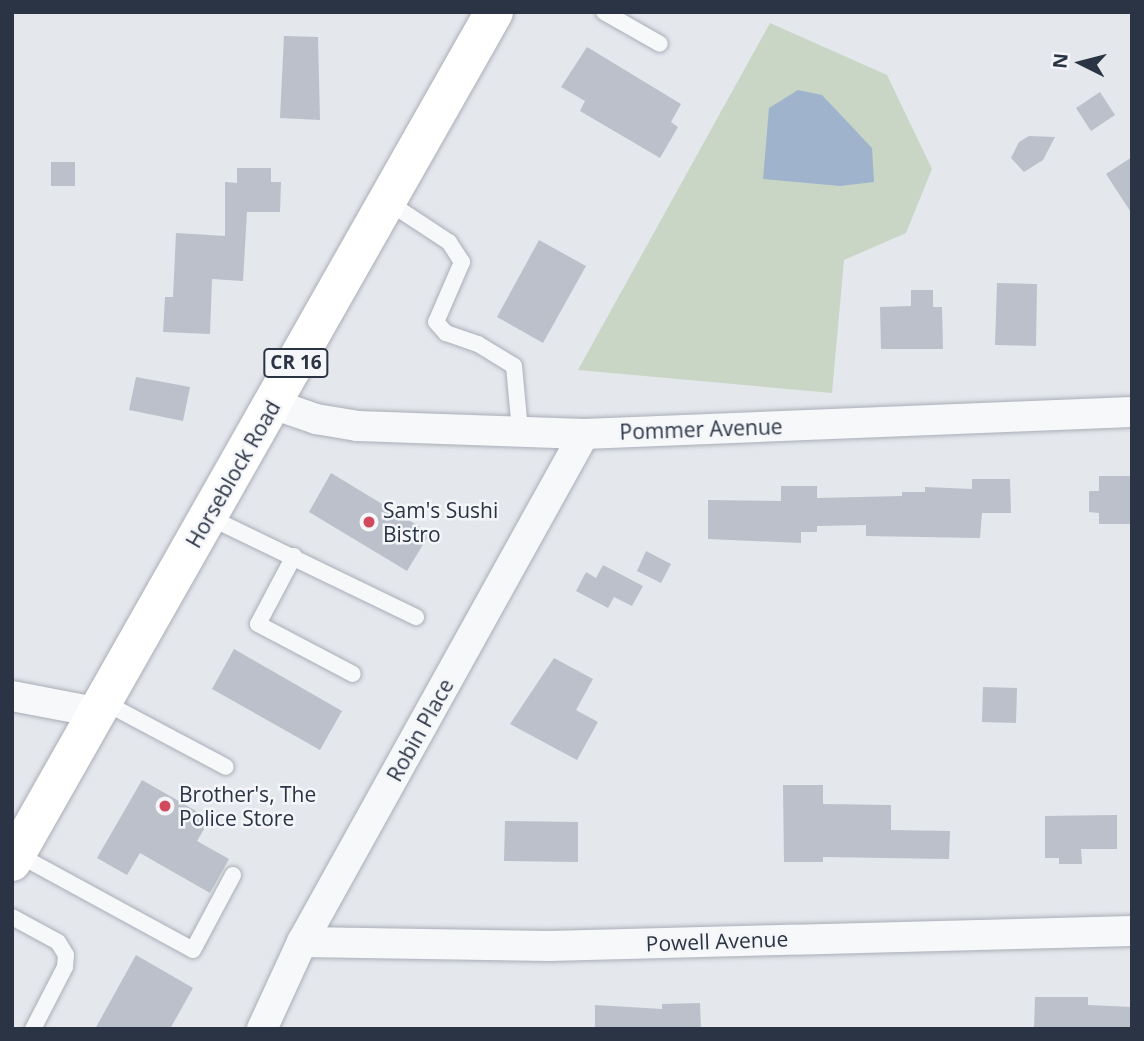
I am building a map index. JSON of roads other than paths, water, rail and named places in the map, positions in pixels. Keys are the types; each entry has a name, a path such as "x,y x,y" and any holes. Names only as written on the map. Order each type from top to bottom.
{"main road":[{"name":"Horseblock Road","path":"14,858 494,12"}],"street":[{"name":"Pommer Avenue","path":"273,404 358,426 584,434 1132,412"},
{"name":"Robin Place","path":"262,1029 303,942 584,434"},
{"path":"12,696 99,707"},
{"name":"Powell Avenue","path":"303,942 549,946 1132,931"}],"lane":[{"path":"604,12 660,44"},
{"path":"388,202 449,242 463,261 436,322 446,333 478,344 514,366 520,430"},
{"path":"209,517 416,617"},
{"path":"294,556 258,624 353,674"},
{"path":"99,707 226,768"},
{"path":"14,858 193,950 233,875"},
{"path":"12,917 58,943 66,956 65,967 33,1029"}],"water":[{"path":"798,90 822,95 872,148 874,182 840,186 763,179 769,108"}],"place":[{"name":"Sam's Sushi Bistro","path":"369,522"},
{"name":"Brother's, The Police Store","path":"165,806"}]}
